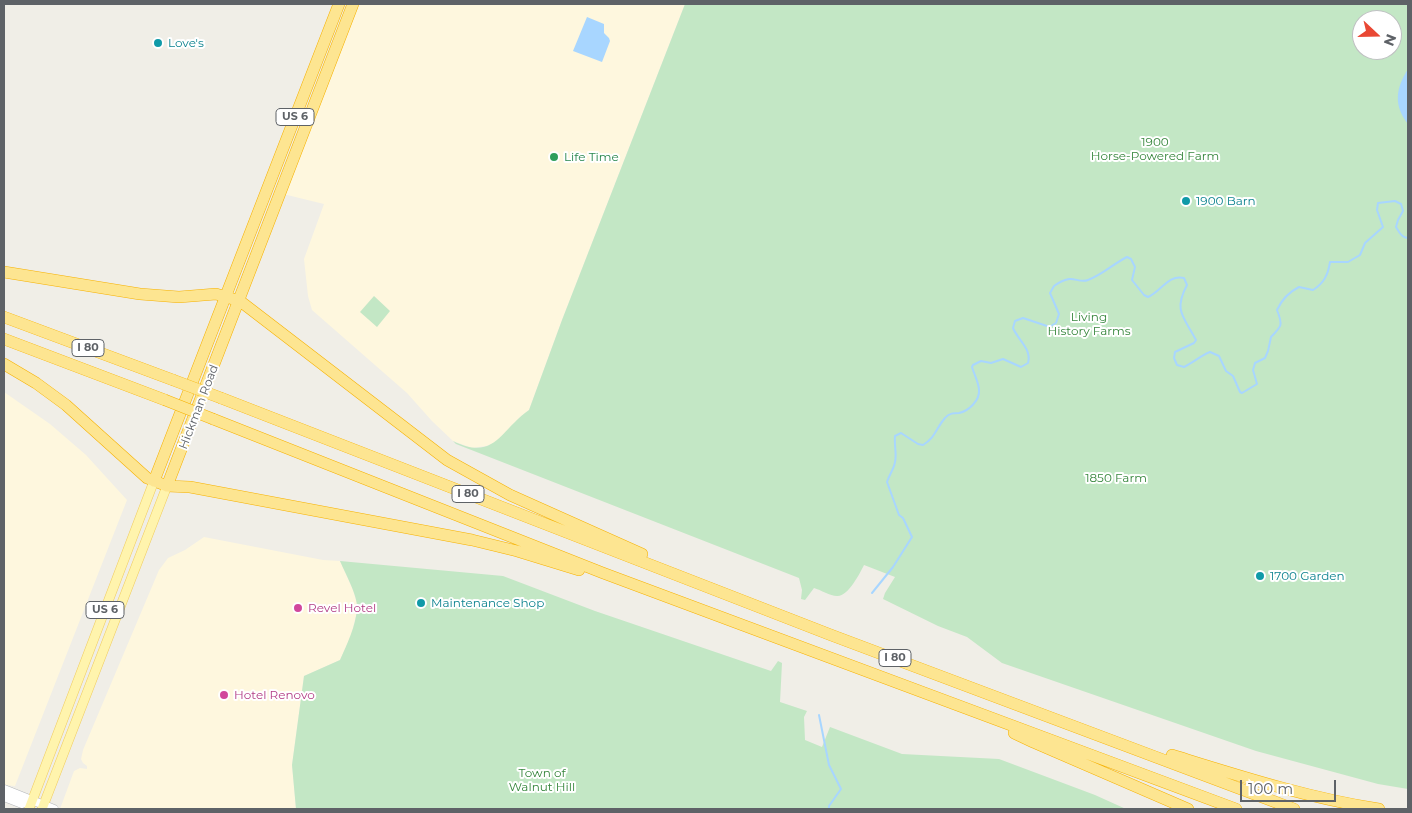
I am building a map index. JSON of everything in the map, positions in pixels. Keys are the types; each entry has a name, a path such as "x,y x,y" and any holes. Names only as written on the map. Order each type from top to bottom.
{"highway":[{"name":"Hickman Road","path":"154,481 339,4"},
{"name":"Hickman Road","path":"167,486 240,301 279,193 353,4"},
{"path":"4,272 140,294 179,296 216,294 240,301 447,460 510,495 623,545 715,590"},
{"name":"I 80","path":"4,317 221,398 715,590 1294,809"},
{"name":"I 80","path":"4,338 603,573 1236,809"},
{"path":"4,364 36,383 66,405 147,478 167,486 190,487 472,540 517,551 577,570 603,573"},
{"path":"970,710 1032,742 1188,809"},
{"path":"1075,726 1284,789 1379,809"}],"main road":[{"name":"Hickman Road","path":"30,805 154,481"},
{"name":"Hickman Road","path":"43,807 167,486"}],"street":[{"path":"4,789 25,797 30,805"},
{"path":"4,796 22,804 54,809"}],"shaded area":[{"path":"354,4 685,4 529,410 497,442 486,446 472,448 453,441 407,393 312,310 308,296 304,259 324,204 279,193"},
{"path":"4,392 50,424 86,455 127,500 15,786 4,785"},
{"path":"204,537 323,560 340,561 353,590 358,607 351,636 340,660 304,676 292,765 296,809 60,809 74,771 80,768 87,769 87,766 81,759 83,750 159,570 168,558 185,550"}],"green space":[{"name":"Living History Farms","path":"685,4 1408,4 1408,789 1378,784 1256,751 1002,663 967,637 938,626 883,599 895,577 864,565 853,584 845,593 837,596 814,588 805,600 801,599 802,590 799,578 456,444 453,441 467,447 479,448 488,446 496,441 529,410"},
{"path":"374,296 390,311 377,327 360,312"},
{"name":"Town of Walnut Hill","path":"340,561 503,576 595,611 771,671 778,661 782,663 780,702 807,711 804,717 805,740 822,747 830,727 902,754 999,759 1095,795 1126,809 296,809 292,765 304,676 340,660 355,621 357,603 351,584"}],"water":[{"path":"587,17 604,24 604,33 610,41 602,62 573,51"},
{"path":"1408,69 1408,124 1400,110 1398,96 1401,83"}],"waterway":[{"path":"872,593 893,567 912,537 903,518 899,515 887,482 896,459 895,436 901,433 918,444 923,445 931,439 947,416 963,412 970,407 976,401 979,394 973,365 981,361 991,363 1003,359 1021,367 1028,363 1028,353 1013,328 1015,321 1023,318 1047,326 1056,323 1059,314 1050,293 1054,286 1069,279 1088,280 1127,257 1131,259 1135,267 1132,280 1144,295 1148,297 1169,281 1178,277 1184,278 1187,285 1181,301 1182,314 1196,340 1194,343 1175,352 1174,358 1177,365 1184,367 1210,352 1219,356 1226,371 1233,376 1242,393 1257,384 1253,370 1255,363 1265,358 1271,337 1279,328 1281,322 1277,310 1281,302 1299,287 1313,290 1317,287 1325,278 1330,262 1348,262 1360,255 1365,243 1383,227 1377,210 1378,203 1395,201 1401,204 1403,211 1396,227 1402,236 1408,238"},
{"path":"819,715 829,765 841,789 829,806 829,809"}],"place":[{"name":"Love's","path":"158,43"},
{"name":"Life Time","path":"554,157"},
{"name":"1900 Barn","path":"1186,201"},
{"name":"1700 Garden","path":"1260,576"},
{"name":"Maintenance Shop","path":"421,603"},
{"name":"Revel Hotel","path":"298,608"},
{"name":"Hotel Renovo","path":"224,695"}],"park label":[{"name":"1900 Horse-Powered Farm","path":"1155,149"},
{"name":"1850 Farm","path":"1116,478"}]}
